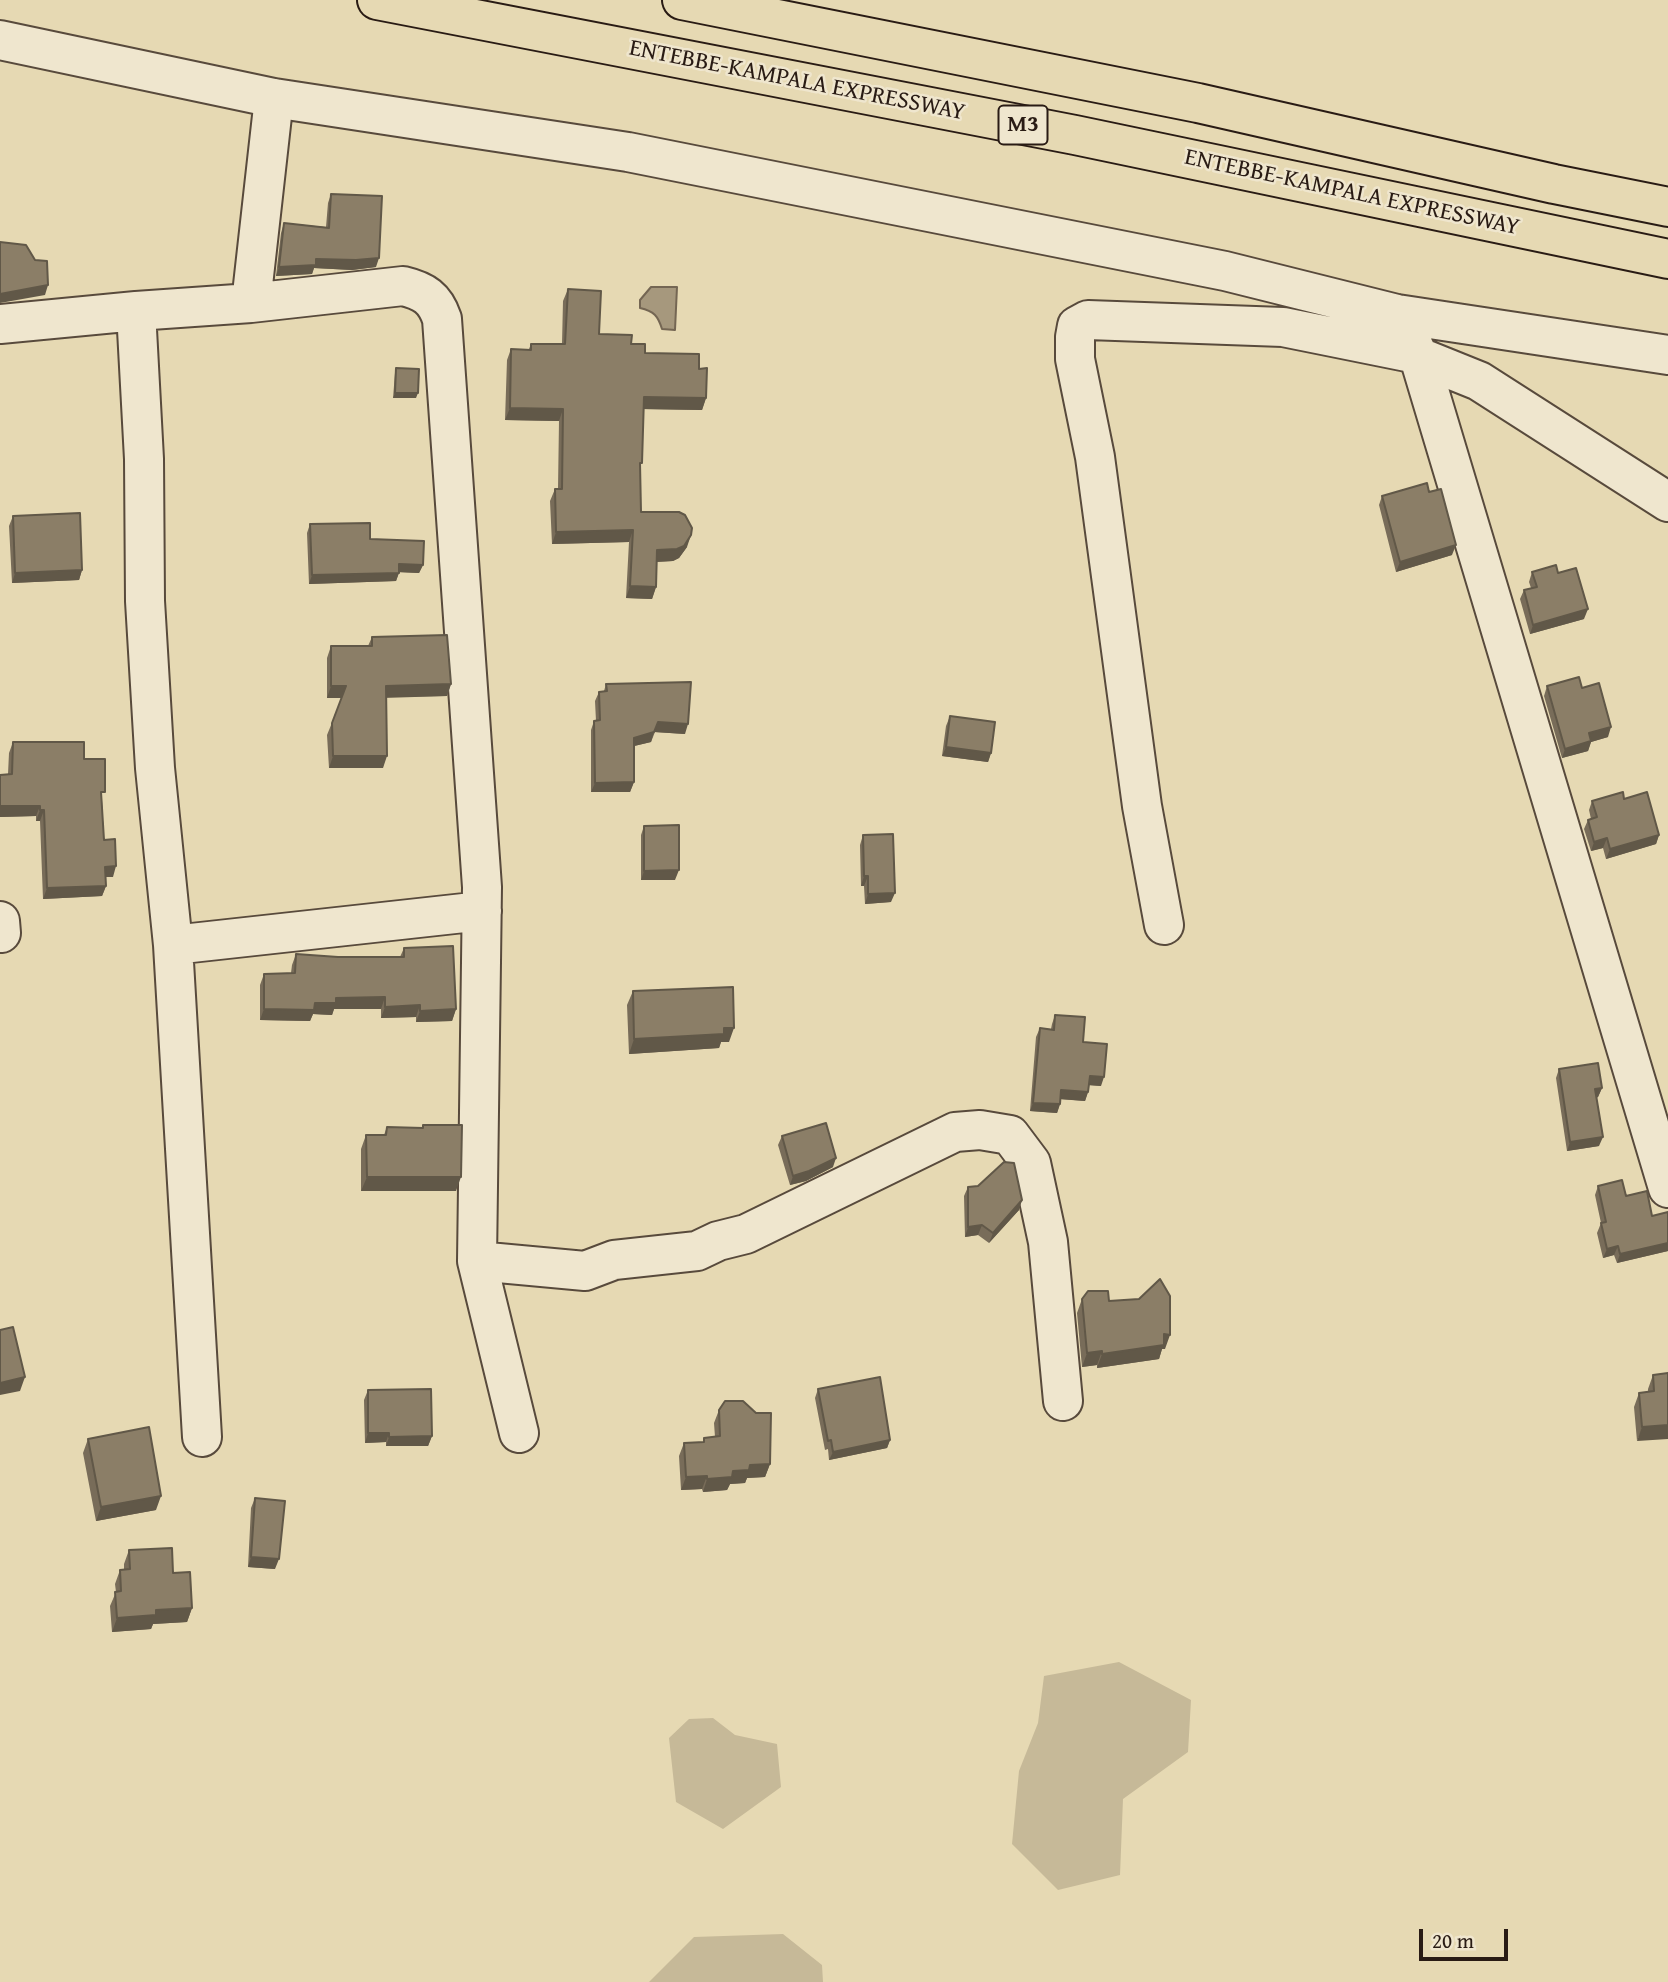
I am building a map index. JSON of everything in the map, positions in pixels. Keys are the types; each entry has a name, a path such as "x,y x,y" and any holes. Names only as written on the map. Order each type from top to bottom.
{"highway":[{"name":"ENTEBBE-KAMPALA EXPRESSWAY","path":"377,0 1076,135 1668,259"},
{"name":"ENTEBBE-KAMPALA EXPRESSWAY","path":"682,0 1198,103 1554,184 1668,206"}],"street":[{"path":"0,40 274,98 628,152 1225,271 1397,314 1668,355"},
{"path":"251,303 274,98"},
{"path":"0,324 251,303 403,286 420,290 437,305 442,319 482,887 477,1261 519,1433"},
{"path":"136,311 144,459 145,601 155,768 173,945 202,1437"},
{"path":"1397,314 1419,357 1668,1188"},
{"path":"1164,925 1142,806 1095,457 1075,359 1074,337 1077,326 1088,320 1283,327 1407,352 1479,381 1668,502"},
{"path":"173,945 482,911"},
{"path":"0,921 1,933"},
{"path":"477,1261 585,1271 614,1261 697,1251 718,1241 746,1234 955,1132 979,1130 1010,1135 1031,1163 1048,1242 1063,1401"}],"shaded area":[{"path":"651,287 677,287 675,330 662,329 655,315 640,308 640,300"},
{"path":"1119,1662 1191,1700 1188,1752 1123,1799 1120,1875 1058,1890 1012,1844 1019,1771 1038,1723 1044,1676"},
{"path":"713,1718 735,1735 777,1744 781,1787 723,1829 676,1802 669,1738 689,1719"},
{"path":"783,1934 822,1965 823,1982 649,1982 694,1937"}],"building":[{"path":"331,194 382,196 379,258 316,259 316,265 279,267 284,223 329,228"},
{"path":"0,242 26,245 35,260 47,261 48,285 0,294"},
{"path":"568,289 601,291 599,334 632,335 631,344 645,344 645,353 699,354 699,369 707,368 706,398 644,397 640,463 641,512 679,512 685,515 692,528 684,546 657,550 656,587 630,586 633,530 556,532 555,489 562,489 563,409 510,408 511,349 531,350 531,344 565,344"},
{"path":"396,368 419,369 418,393 395,393"},
{"path":"1427,483 1429,492 1441,489 1456,545 1400,562 1382,496"},
{"path":"80,513 82,570 15,573 13,516"},
{"path":"370,523 370,539 424,541 423,565 399,564 399,573 312,575 310,524"},
{"path":"1556,565 1558,573 1576,568 1588,609 1533,625 1524,590 1537,587 1532,572"},
{"path":"447,635 451,684 386,686 387,756 333,756 332,723 346,686 331,686 331,646 372,646 372,637"},
{"path":"1579,677 1582,688 1599,683 1611,727 1589,733 1591,741 1565,749 1547,686"},
{"path":"691,682 688,724 658,722 654,732 634,738 634,782 595,783 594,721 600,720 599,692 607,691 606,684"},
{"path":"950,716 995,722 991,753 946,747"},
{"path":"13,742 84,742 84,759 105,759 105,792 101,792 104,840 115,839 116,866 105,867 106,886 47,888 44,810 40,810 40,806 0,806 0,775 12,774"},
{"path":"1623,792 1624,799 1647,792 1659,835 1610,849 1607,838 1594,842 1588,820 1597,817 1592,801"},
{"path":"679,825 679,870 644,871 644,826"},
{"path":"893,834 895,893 868,894 868,876 864,876 863,835"},
{"path":"453,946 456,1009 420,1011 420,1005 385,1007 385,997 336,998 336,1003 315,1003 314,1010 264,1009 264,974 295,973 296,954 404,957 404,948"},
{"path":"733,987 734,1028 724,1028 724,1034 634,1039 633,991"},
{"path":"1055,1015 1085,1017 1083,1042 1107,1044 1104,1077 1090,1076 1088,1092 1061,1090 1060,1104 1033,1103 1040,1028 1054,1030"},
{"path":"1598,1063 1602,1088 1595,1089 1603,1137 1570,1142 1559,1069"},
{"path":"826,1123 836,1158 793,1176 782,1136"},
{"path":"423,1125 462,1125 461,1177 367,1177 366,1135 386,1135 387,1127 423,1128"},
{"path":"1004,1162 1014,1163 1022,1200 993,1233 982,1225 968,1227 968,1187 978,1186"},
{"path":"1622,1180 1626,1196 1647,1191 1652,1216 1668,1212 1668,1243 1620,1254 1618,1246 1607,1249 1601,1223 1606,1222 1598,1186"},
{"path":"1160,1279 1170,1296 1170,1335 1164,1334 1164,1345 1102,1354 1102,1351 1087,1353 1082,1299 1088,1291 1108,1291 1109,1301 1139,1299"},
{"path":"13,1327 25,1377 0,1383 0,1330"},
{"path":"1668,1373 1668,1425 1642,1427 1639,1393 1654,1391 1653,1375"},
{"path":"880,1377 890,1440 833,1452 831,1440 828,1441 818,1389"},
{"path":"431,1389 432,1436 389,1437 389,1433 368,1433 368,1390"},
{"path":"725,1401 743,1401 756,1413 771,1413 770,1464 750,1465 749,1470 733,1471 732,1477 686,1477 684,1443 704,1442 704,1438 720,1436 719,1410"},
{"path":"149,1427 161,1496 101,1507 88,1439"},
{"path":"255,1498 285,1501 279,1559 251,1557"},
{"path":"172,1548 173,1573 190,1572 192,1608 156,1610 156,1615 117,1618 115,1592 121,1591 120,1570 130,1569 129,1550"}]}
